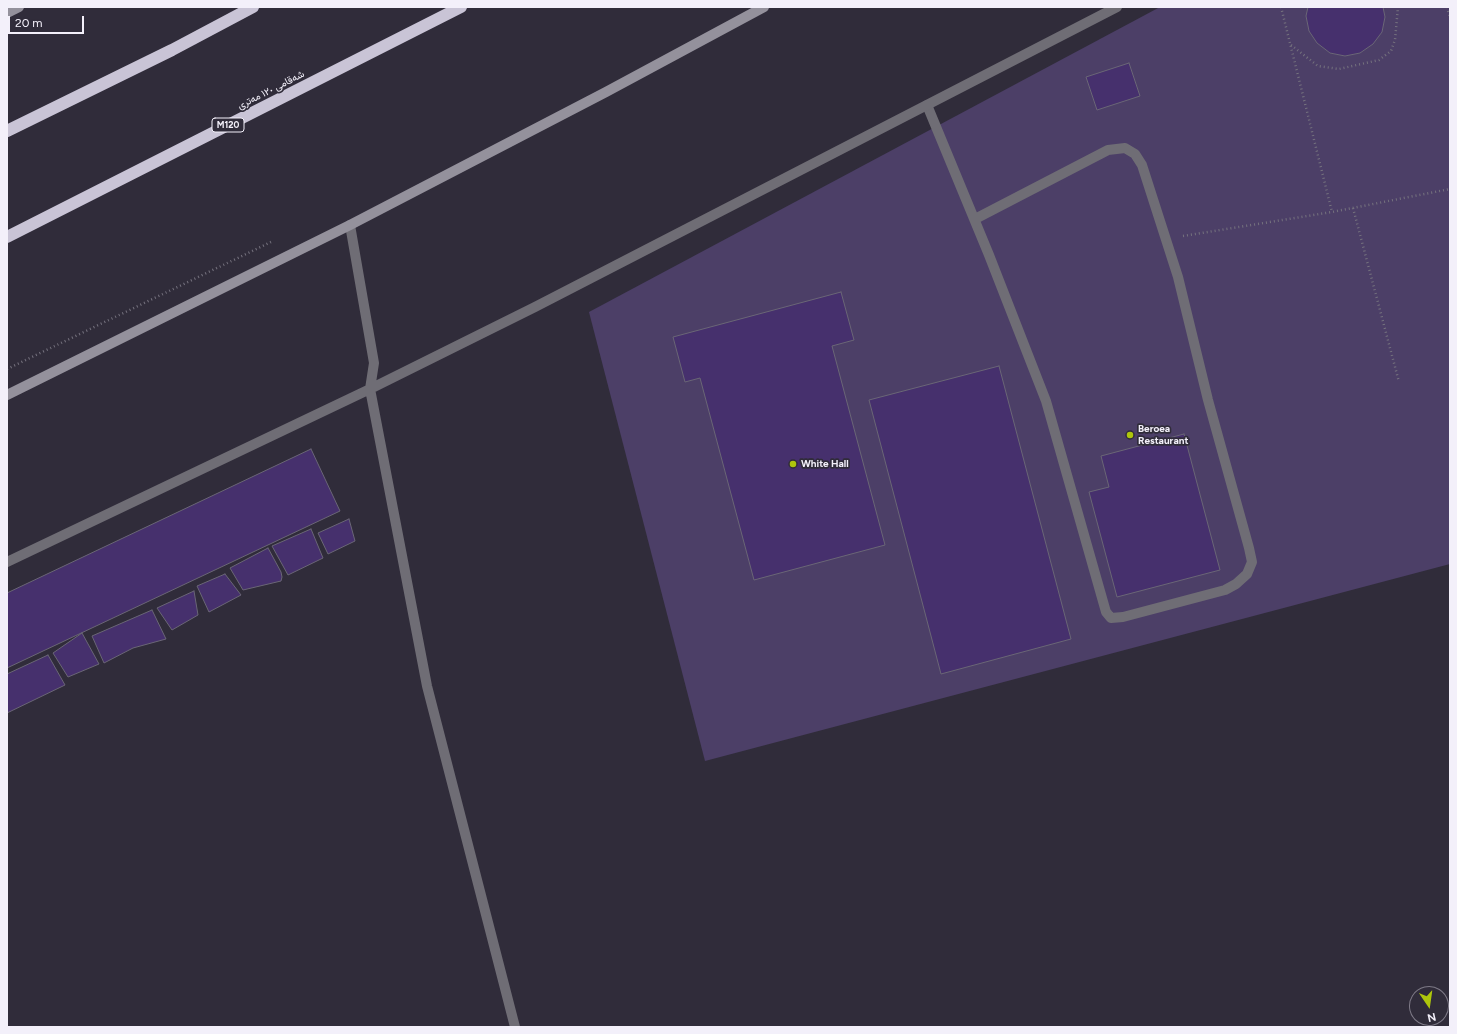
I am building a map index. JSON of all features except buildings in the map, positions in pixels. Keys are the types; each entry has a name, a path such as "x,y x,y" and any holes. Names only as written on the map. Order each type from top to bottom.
{"highway":[{"path":"7,131 172,50 253,7"},
{"name":"شەقامی ١٢٠ مەتری","path":"7,237 461,7"}],"street":[{"path":"7,13 19,7"},
{"path":"7,395 350,225 606,92 764,7"},
{"path":"7,562 370,389 535,307 1117,7"},
{"path":"927,105 975,219 1046,401 1106,612 1111,618 1123,617 1225,590 1236,584 1247,574 1252,562 1208,400 1178,277 1142,165 1135,154 1124,148 1108,150 975,219"},
{"path":"350,225 374,363 370,389 428,686 515,1027"}],"path":[{"path":"1281,7 1332,212"},
{"path":"1290,45 1318,66 1340,69 1379,60 1391,51 1395,40 1398,7"},
{"path":"1447,7 1450,17"},
{"path":"1166,239 1332,212 1450,189"},
{"path":"1353,208 1399,382"}],"shaded area":[{"path":"1160,7 1450,7 1450,564 705,761 589,312"}],"place":[{"name":"Beroea Restaurant","path":"1130,435"},
{"name":"White Hall","path":"793,464"}]}
